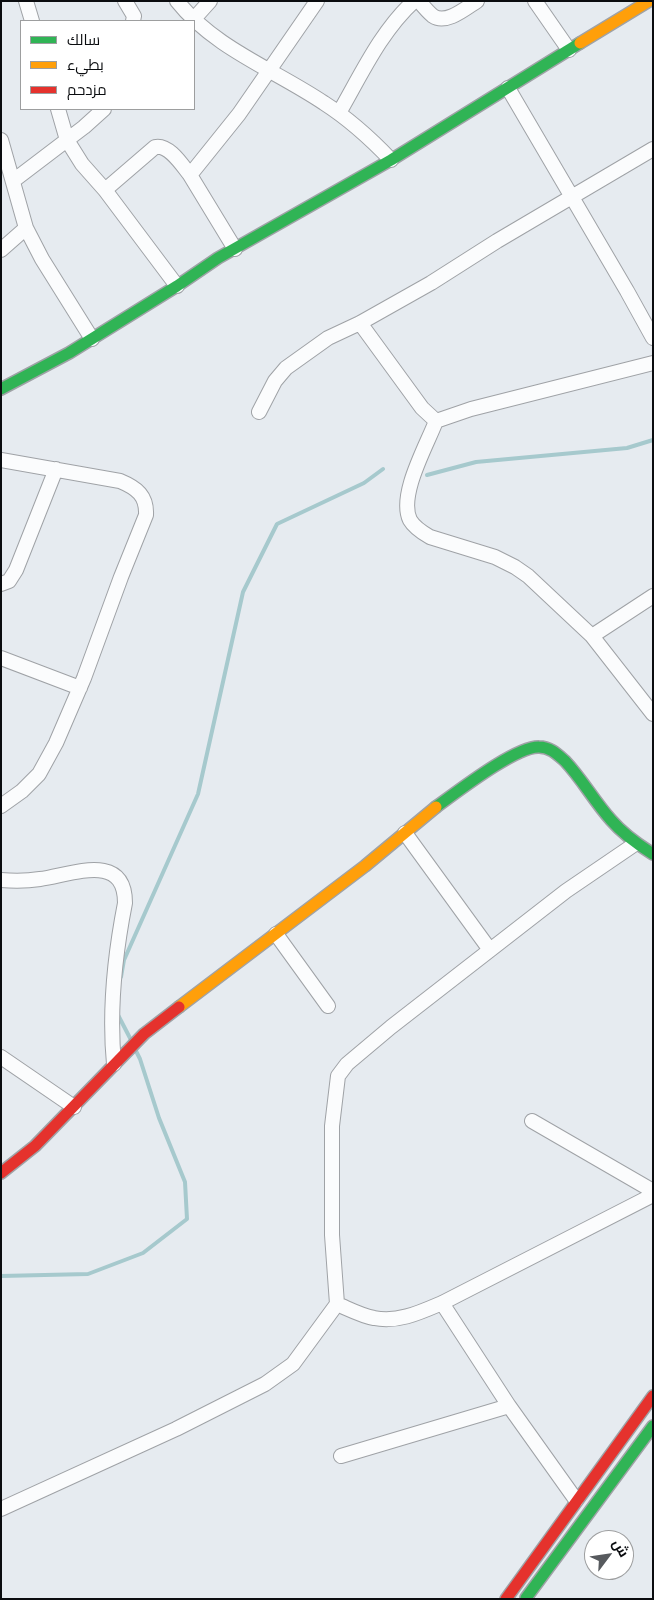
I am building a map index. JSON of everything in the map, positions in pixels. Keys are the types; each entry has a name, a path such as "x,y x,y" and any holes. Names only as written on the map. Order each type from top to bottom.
{"street":[{"path":"26,1 32,20"},
{"path":"125,1 134,16 132,20"},
{"path":"177,1 192,20"},
{"path":"194,20 210,1"},
{"path":"190,175 239,114 317,1"},
{"path":"339,113 376,48 397,19 414,1"},
{"path":"419,1 434,16 440,18 458,14 477,1"},
{"path":"536,1 569,50"},
{"path":"1,389 92,339 198,271 391,160 569,50 639,4"},
{"path":"195,22 268,71 287,80 339,113 391,160"},
{"path":"508,88 653,338"},
{"path":"58,110 68,140 82,164 105,190 177,286"},
{"path":"14,181 68,140 103,110"},
{"path":"1,140 26,228 42,259 92,339"},
{"path":"105,190 143,156 159,146 170,152 190,175 235,249"},
{"path":"259,412 275,381 286,368 328,338 360,323 431,284 497,241 653,149"},
{"path":"1,250 26,228"},
{"path":"360,323 422,408 436,421"},
{"path":"653,364 471,409 436,421 418,463 409,492 408,507 411,521 424,534 495,556 515,567 548,594 592,636 653,714"},
{"path":"1,460 120,481 135,488 142,494 147,506 146,515 80,688 56,743 38,774 22,791 1,806"},
{"path":"1,584 9,581 16,570 56,469"},
{"path":"592,636 653,596"},
{"path":"1,658 80,688"},
{"path":"1,1173 35,1146 144,1034 365,866 437,806 512,755 525,749 540,747 550,750 564,760 608,816 635,844 653,854"},
{"path":"405,833 490,950"},
{"path":"4,1504 176,1429 265,1384 293,1364 337,1304 332,1226 332,1126 338,1076 347,1064 364,1048 566,891 635,844"},
{"path":"1,880 40,879 90,869 104,870 115,875 122,883 125,890 125,904 113,993 112,1041 114,1064"},
{"path":"276,934 328,1006"},
{"path":"1,1057 74,1107"},
{"path":"532,1121 653,1191"},
{"path":"337,1304 374,1318 391,1319 413,1315 442,1303 653,1195"},
{"path":"442,1303 509,1406 576,1500"},
{"path":"506,1599 653,1396"},
{"path":"341,1456 509,1406"},
{"path":"525,1599 653,1426"}],"waterway":[{"path":"427,475 476,462 627,448 653,440"},
{"path":"121,977 124,960 198,794 243,592 277,524 364,483 383,469"},
{"path":"117,1013 131,1040"},
{"path":"1,1276 88,1274 143,1253 187,1219 185,1182 159,1118 136,1051"}],"traffic: fast":[{"path":"1,389 69,353 177,286 218,258 391,160 580,43"},
{"path":"436,807 472,781 516,754 529,749 543,747 553,751 565,761 616,825 630,839 653,854"},
{"path":"526,1598 653,1426"}],"traffic: slow":[{"path":"580,43 649,1"},
{"path":"179,1007 365,866 436,807"}],"traffic: jam":[{"path":"1,1173 35,1146 144,1034 179,1007"},
{"path":"506,1599 653,1396"}]}
